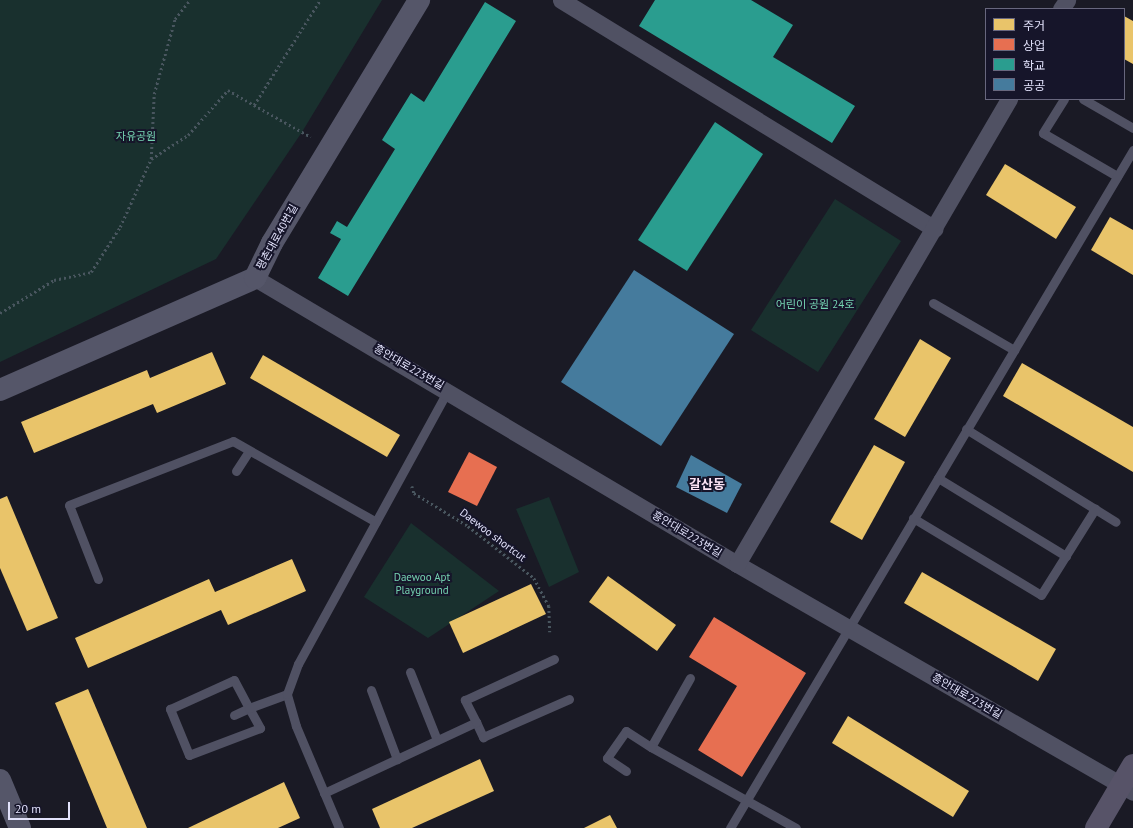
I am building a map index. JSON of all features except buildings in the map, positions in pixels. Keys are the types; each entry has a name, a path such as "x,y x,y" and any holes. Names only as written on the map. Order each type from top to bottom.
{"main road":[{"path":"1096,828 1127,789 1133,765"}],"street":[{"name":"평촌대로40번길","path":"0,390 255,278 272,243 419,0"},
{"path":"561,0 934,229"},
{"path":"738,564 1008,100"},
{"name":"흥안대로223번길","path":"255,278 448,390 738,564 1127,789"},
{"path":"0,780 20,828"}],"lane":[{"path":"1063,100 1043,133 1117,176"},
{"path":"1085,100 1133,128"},
{"path":"730,828 1117,176 1129,166 1133,150"},
{"path":"933,303 1014,350"},
{"path":"339,828 296,726 287,694 298,664 448,390"},
{"path":"966,430 1116,522"},
{"path":"98,579 69,505 233,441 376,522"},
{"path":"236,472 249,451"},
{"path":"938,478 1066,556"},
{"path":"913,518 1041,595 1095,509"},
{"path":"554,659 465,700 483,737 569,699"},
{"path":"410,672 437,740"},
{"path":"651,747 690,678"},
{"path":"234,680 249,708 260,728 189,755 170,709 234,680"},
{"path":"371,690 397,759"},
{"path":"234,715 287,694"},
{"path":"324,793 476,722"},
{"path":"626,771 607,758 626,731 651,747 796,828"}],"path":[{"path":"0,313 54,280 91,272 120,227 151,159 154,94 174,19 190,0"},
{"path":"254,105 320,0"},
{"path":"151,159 188,135 228,90 316,140"},
{"name":"Daewoo shortcut","path":"406,467 414,493 468,526 534,578 549,606 550,632"}],"green space":[{"name":"자유공원","path":"0,0 382,0 302,132 216,259 0,362"},
{"name":"어린이 공원 24호","path":"835,199 901,241 818,372 751,330"},
{"path":"549,497 579,572 549,587 516,509"},
{"name":"Daewoo Apt Playground","path":"411,523 499,591 428,638 364,597"}],"district":[{"name":"갈산동","path":"707,485"}]}
